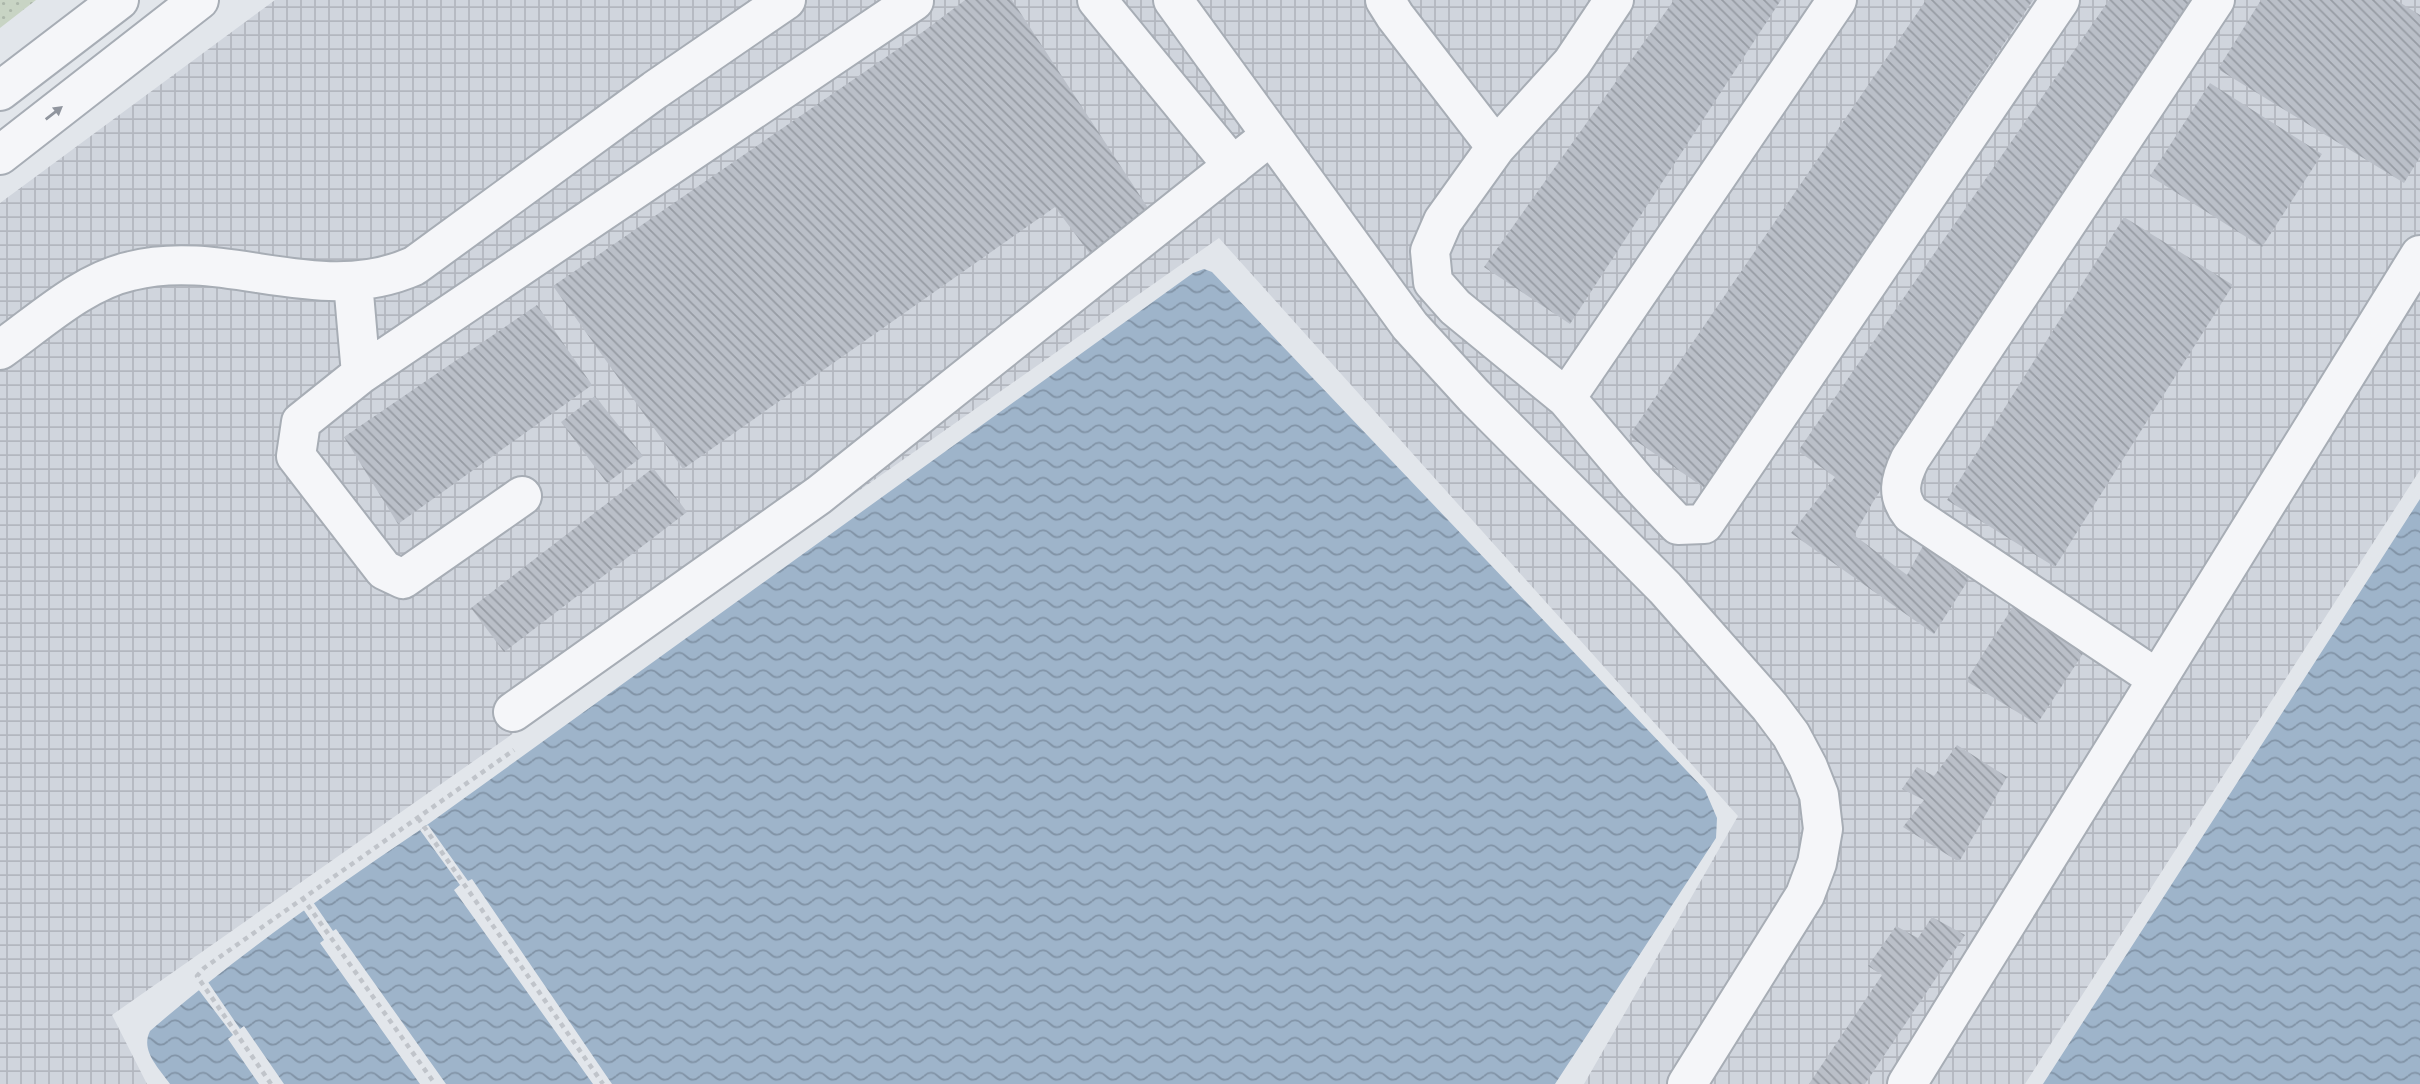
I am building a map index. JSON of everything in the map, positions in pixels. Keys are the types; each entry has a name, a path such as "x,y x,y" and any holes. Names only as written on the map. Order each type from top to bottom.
{"street":[{"path":"0,91 119,0"},
{"path":"0,155 199,0"},
{"path":"0,350 84,292 129,271 163,265 194,265 306,280 353,282 393,276 414,266 655,90 786,0"},
{"path":"1097,0 1233,166"},
{"path":"1173,0 1410,326 1474,396 1665,588 1770,707 1791,735 1808,767 1819,795 1823,829 1817,863 1805,895 1687,1084"},
{"path":"1385,0 1496,147"},
{"path":"1614,0 1572,63 1496,147 1443,221 1430,251 1433,282 1455,307 1566,398 1638,483 1678,524 1704,524 2060,0"},
{"path":"1566,398 1837,0"},
{"path":"2156,678 1911,514 1903,505 1900,491 1902,475 1910,459 2215,0"},
{"path":"522,496 403,579 384,570 296,456 301,422 361,374 914,1"},
{"path":"513,712 819,495 1270,136"},
{"path":"1907,1084 2420,255"},
{"path":"353,282 361,374"}],"path":[{"path":"271,1084 197,976 204,968 302,897 516,749 521,739 508,720 513,712"},
{"path":"418,818 603,1084"},
{"path":"302,897 435,1084"}],"shaded area":[{"path":"275,0 2420,0 2420,470 2025,1084 1584,1084 1738,816 1219,238 112,1015 147,1084 0,1084 0,203"}],"green space":[{"path":"0,0 36,0 0,28"}],"water":[{"path":"1204,269 1212,272 1705,790 1717,818 1716,838 1555,1084 170,1084 149,1052 147,1045 150,1031 215,977 1193,273"},
{"path":"2420,499 2420,1084 2043,1084"}],"pier":[{"path":"428,825 468,881 472,879 612,1084 593,1084 454,890 460,885 420,830"},
{"path":"313,902 333,931 336,929 446,1084 420,1084 320,943 324,940 303,909"},
{"path":"208,982 240,1029 244,1026 284,1084 259,1084 228,1039 233,1035 198,989"}],"building":[{"path":"965,0 1012,0 1150,211 1093,258 1055,207 683,469 553,286"},
{"path":"1674,0 1781,0 1570,324 1484,267"},
{"path":"1926,0 2033,0 1706,489 1629,436"},
{"path":"2109,0 2194,0 1854,535 1907,575 1923,546 1969,579 1934,634 1791,533 1835,477 1798,451"},
{"path":"2261,0 2396,0 2420,15 2420,157 2404,183 2218,69"},
{"path":"2210,83 2322,154 2262,247 2150,176"},
{"path":"2124,217 2233,285 2055,567 1947,500"},
{"path":"537,305 592,385 398,524 344,437"},
{"path":"595,396 643,456 607,483 561,422"},
{"path":"653,468 687,512 504,652 471,608"},
{"path":"2019,597 2086,649 2037,724 1966,681"},
{"path":"1957,745 2007,777 1959,862 1903,827 1924,800 1902,789 1917,767 1934,776"},
{"path":"1932,917 1965,935 1865,1084 1809,1084 1882,975 1868,966 1896,926 1918,938"}]}
